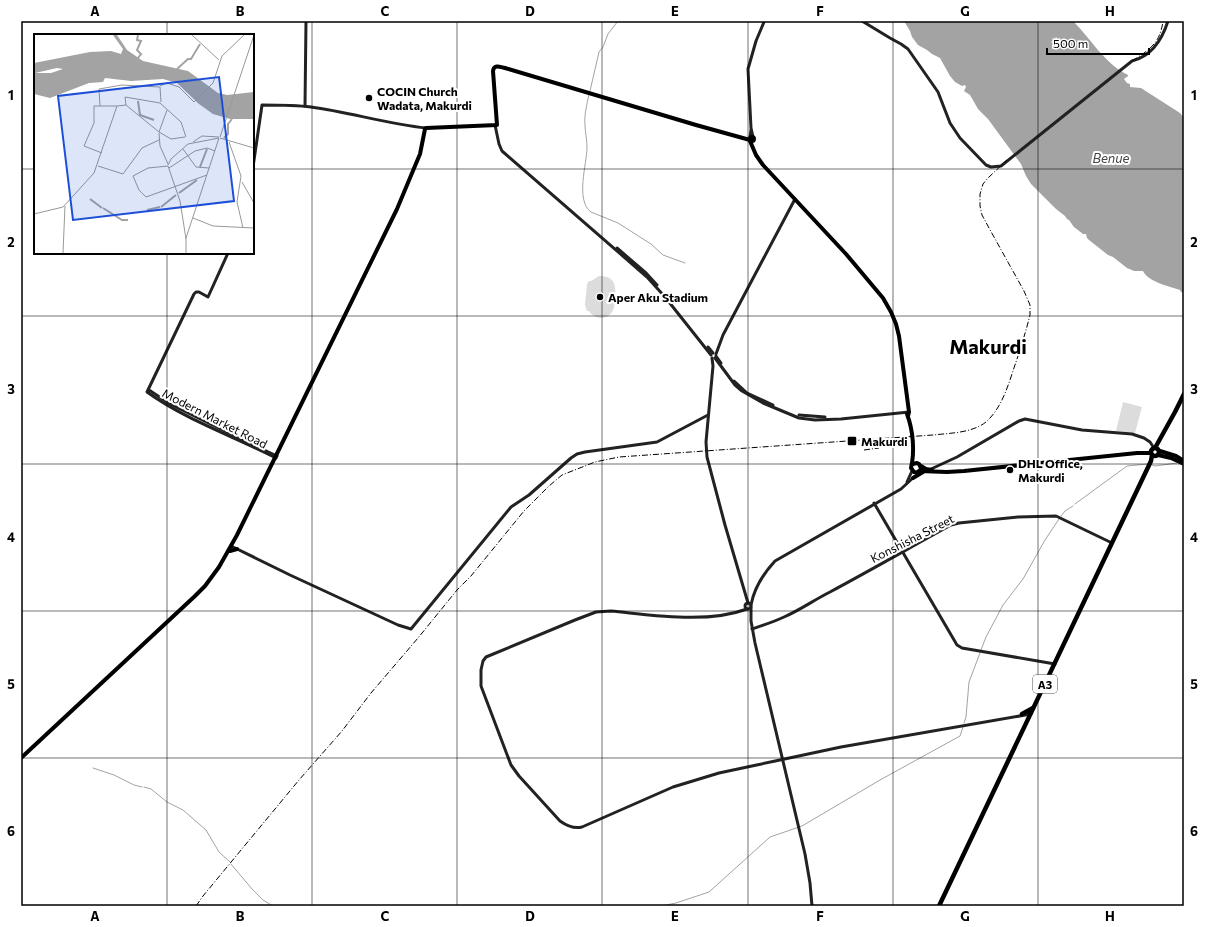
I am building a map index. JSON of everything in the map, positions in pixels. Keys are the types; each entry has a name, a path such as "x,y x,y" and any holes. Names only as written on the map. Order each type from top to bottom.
{"highway":[{"name":"A3","path":"1168,425 1184,390"},
{"name":"A3","path":"940,906 1161,439 1184,394"},
{"path":"1027,722 1027,717 1023,714 1032,711"}],"main road":[{"path":"427,128 495,125 491,69 492,66 496,64 751,139 754,151 763,165 846,254 876,289 891,312 896,324 914,454 918,469"},
{"path":"274,456 397,209 420,154 423,145 424,132 427,128"},
{"path":"21,759 201,592 218,572 233,547 274,456 407,192 422,153 427,128"},
{"path":"914,454 913,464 911,466 925,472 964,471 1155,452 1176,456 1184,461"},
{"path":"913,464 918,469 958,470 1155,452 1184,464"},
{"path":"913,478 925,472"},
{"path":"21,759 195,596 213,575 233,547"}],"street":[{"path":"305,106 306,21"},
{"path":"751,139 748,69 763,21"},
{"path":"862,21 908,49 938,92 954,131 983,163 988,166 996,167 1001,166 1132,62 1140,59 1153,49 1164,33 1168,21"},
{"path":"305,101 309,107"},
{"path":"254,161 262,106 305,106 407,126 427,128"},
{"path":"495,125 500,143 504,150 661,288 741,388 755,397 799,416 816,418 842,418"},
{"path":"780,754 748,606 708,461 706,442 714,356 795,199"},
{"name":"Modern Market Road","path":"228,254 208,297 199,292 194,294 148,391 170,404 274,456"},
{"path":"714,356 735,385 742,391 763,403 802,418 815,420 908,412"},
{"path":"713,366 720,365"},
{"path":"233,547 312,586 398,625 411,629 511,507 529,495 571,458 577,454 585,452 657,442 708,415"},
{"path":"931,470 1025,419 1082,430 1132,434 1144,438 1150,442 1155,452"},
{"path":"811,906 810,884 805,854 754,645 748,606 757,581 762,573 776,558 901,489 913,478 918,469"},
{"path":"918,469 904,485 775,561 759,581 748,606 738,612 693,617 611,611 596,612 488,655 484,658 482,664 481,686 506,751 515,770 560,821 572,827 582,827 673,787 727,771 841,747 1023,714"},
{"path":"874,504 959,647 1054,664"},
{"name":"Konshisha Street","path":"752,629 789,615 951,525 959,523 1041,516 1059,516 1112,543"},
{"path":"745,594 752,594"},
{"path":"774,761 780,754"},
{"path":"780,754 789,758"},
{"path":"783,765 789,758"},
{"path":"774,761 783,765"}],"shaded area":[{"name":"Aper Aku Stadium","path":"599,276 609,278 615,286 614,308 607,317 603,318 591,314 587,311 585,305 587,284 589,281"},
{"path":"1123,402 1142,407 1135,433 1116,431"}],"water":[{"name":"Benue","path":"904,21 1073,21 1105,58 1128,75 1124,79 1130,84 1130,87 1141,88 1180,113 1184,118 1184,293 1180,290 1154,281 1143,271 1134,271 1127,268 1089,240 1086,234 1083,234 1074,227 1065,216 1031,184 1021,164 988,119 978,109 970,95 964,91 966,87 965,85 962,86 955,82 940,58 918,45"}],"waterway":[{"path":"590,91 599,52 603,47 608,34 618,21"},
{"path":"589,94 585,117 587,154 583,181 586,206 591,212 618,223 651,244 663,255 685,263"},
{"path":"1152,465 1155,466 1177,463"},
{"path":"1075,504 1127,466 1148,464"},
{"path":"1061,516 1065,511 1073,506"},
{"path":"981,650 986,637 1003,605 1023,579 1045,540 1059,519"},
{"path":"964,723 966,717 969,682 980,653"},
{"path":"661,906 676,903 709,892 770,837 802,826 880,780 960,736 963,727"},
{"path":"93,768 142,787"},
{"path":"144,787 151,789 167,802 183,810 206,830 219,852 230,862"},
{"path":"231,864 252,889 263,900 273,906"}],"railway":[{"path":"1132,61 1153,46 1162,29 1163,21"},
{"path":"196,906 299,780 342,731 371,693 457,590 471,576 524,511 562,475 595,462 619,457 954,433 980,426 986,422 997,409 1005,394 1020,351 1030,315 1030,305 1024,291 982,215 980,206 980,194 983,184 1007,160"},
{"path":"864,450 879,448"}],"place":[{"name":"COCIN Church Wadata, Makurdi","path":"369,98"},
{"name":"Aper Aku Stadium","path":"600,297"},
{"name":"Makurdi","path":"852,441"},
{"name":"DHL Office, Makurdi","path":"1010,470"}],"district":[{"name":"Makurdi","path":"988,346"}]}
